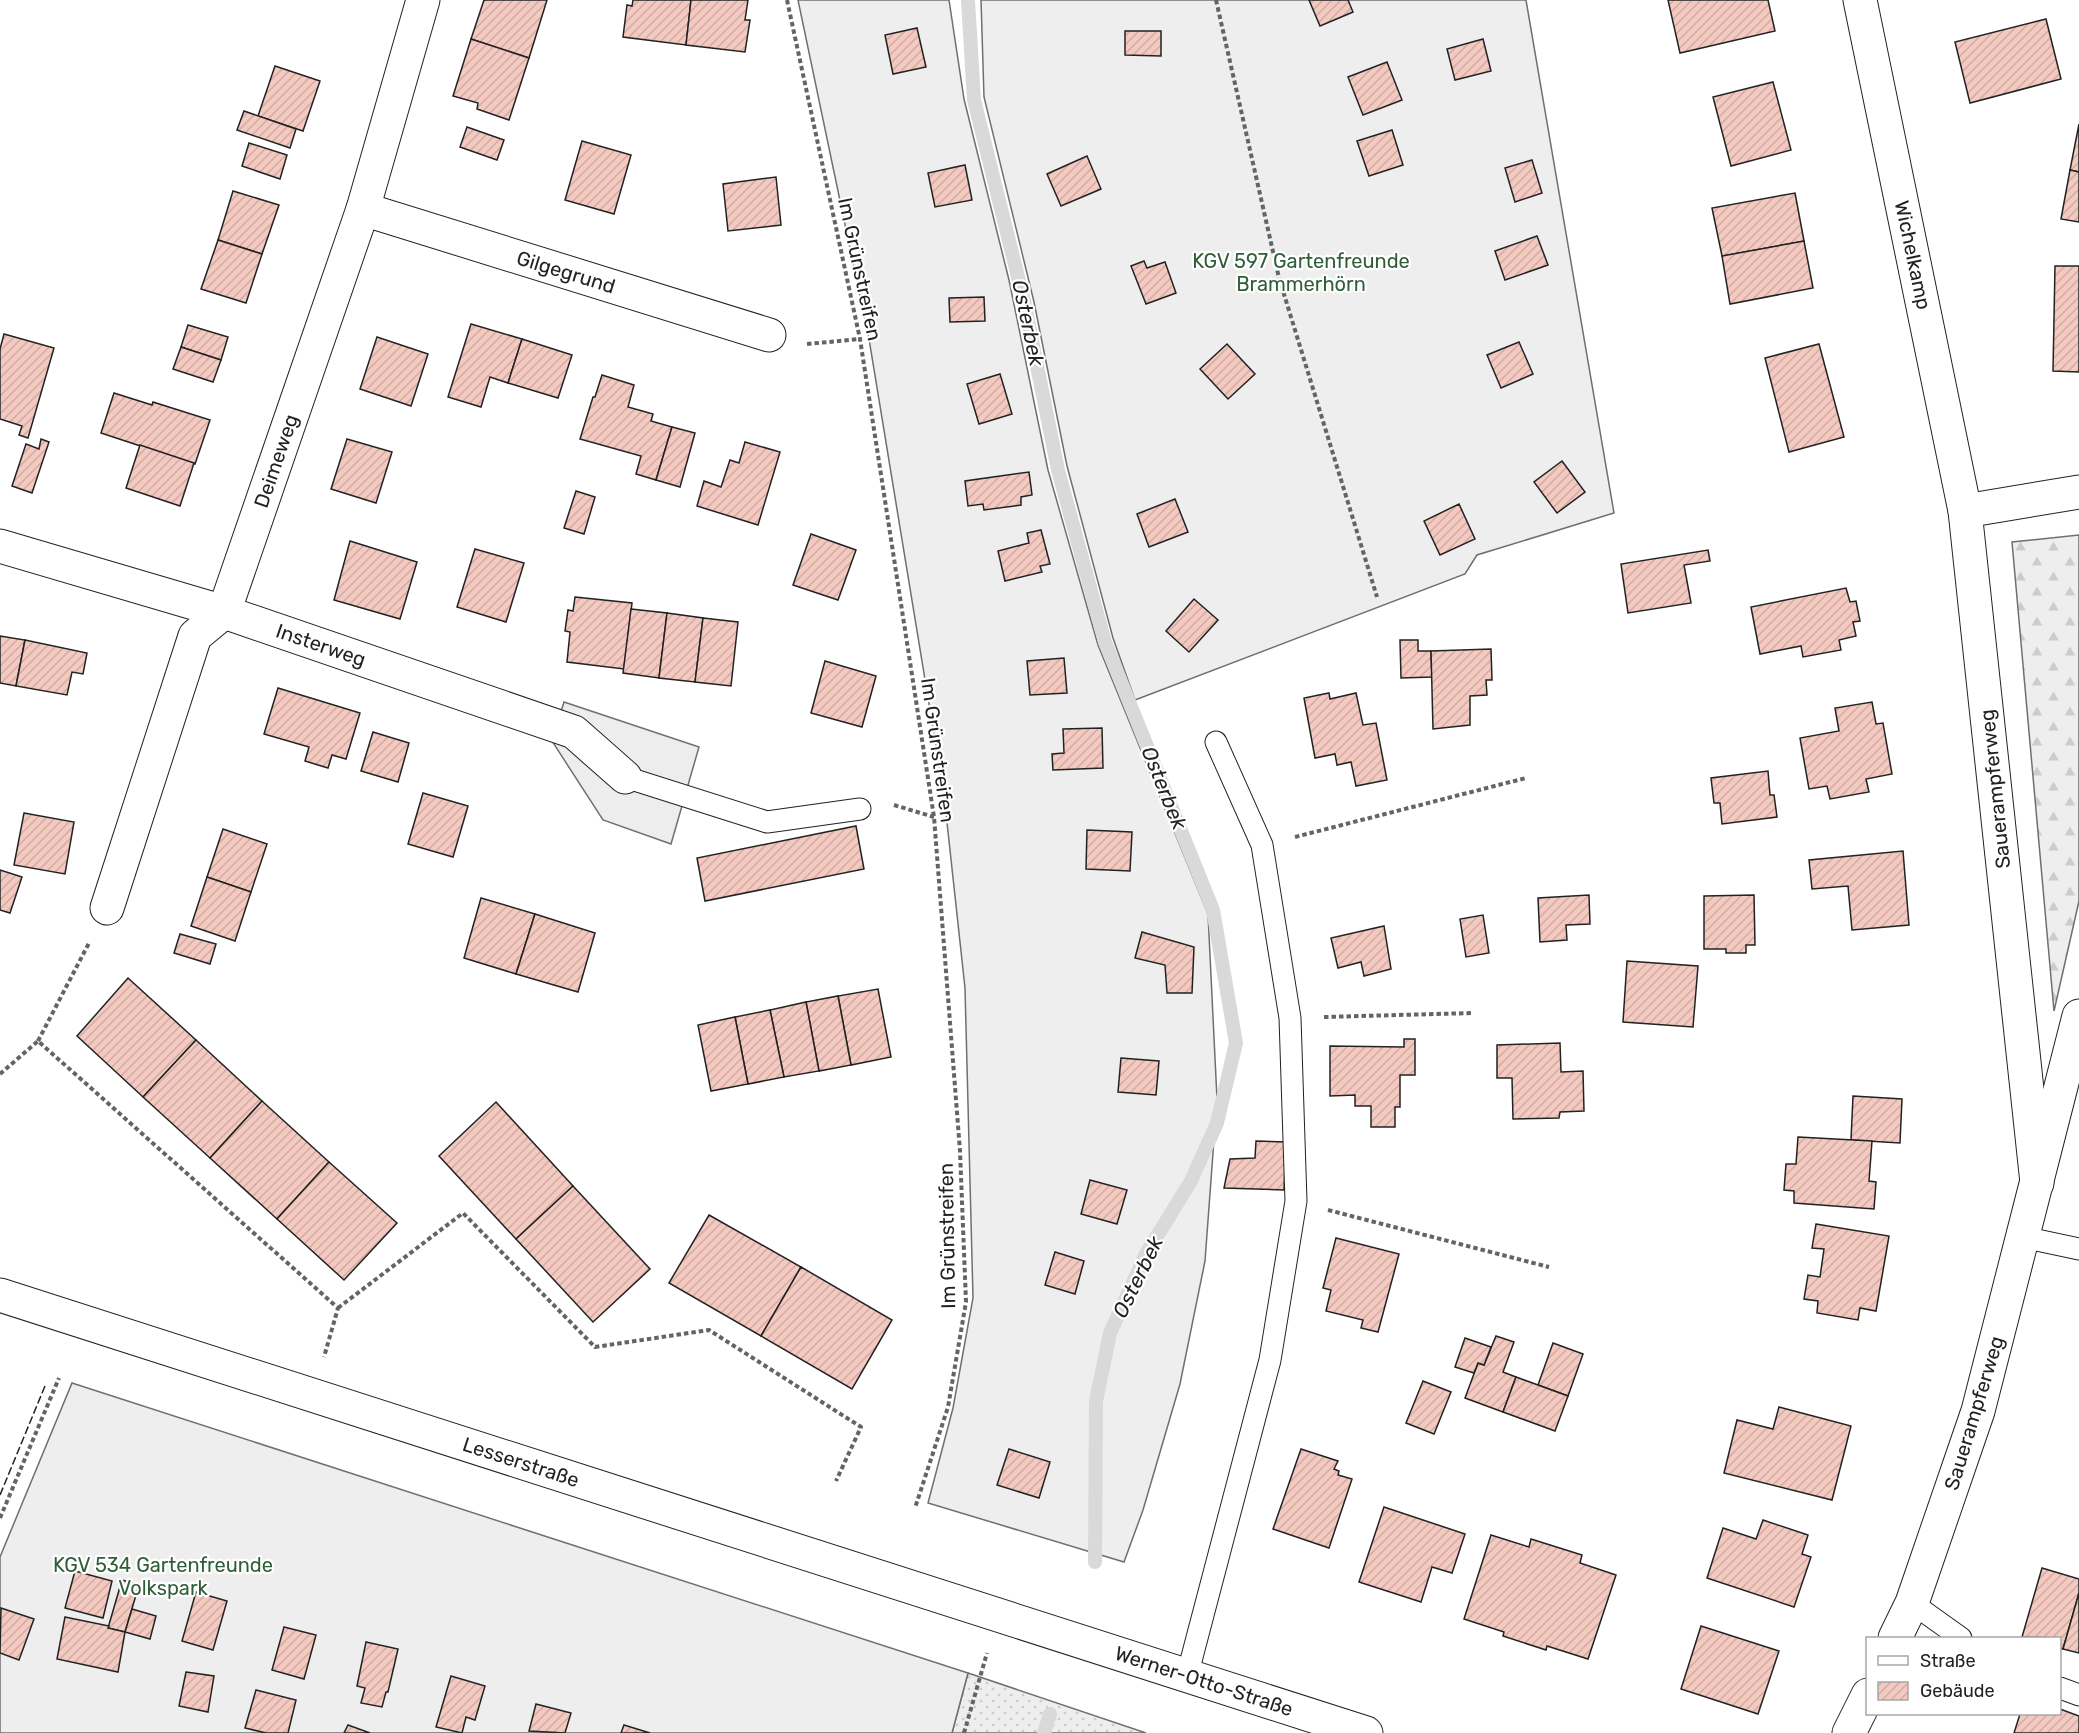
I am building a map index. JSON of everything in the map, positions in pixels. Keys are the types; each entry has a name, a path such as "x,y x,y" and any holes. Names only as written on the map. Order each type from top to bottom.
{"street":[{"name":"Deimeweg","path":"224,612 363,209 423,0"},
{"name":"Wichelkamp","path":"1860,0 1965,511"},
{"name":"Gilgegrund","path":"363,209 769,335"},
{"path":"1965,511 2079,492"},
{"name":"Sauerampferweg","path":"1965,511 2037,1183"},
{"name":"Insterweg","path":"0,546 224,612 574,732 625,777"},
{"path":"106,908 195,636 224,612"},
{"name":"Sauerampferweg","path":"1895,1637 1912,1603 1978,1411 2079,1016"},
{"name":"Lesserstraße","path":"0,1295 1042,1629"},
{"name":"Werner-Otto-Straße","path":"1042,1629 1366,1733"},
{"path":"1849,1733 1866,1699"}],"lane":[{"path":"1187,1676 1270,1360 1296,1202 1290,1018 1262,845 1216,742"},
{"path":"625,777 767,822 860,809"},
{"path":"2023,1237 2079,1249"},
{"path":"1912,1603 1960,1637"},
{"path":"2061,1688 2079,1695"}],"path":[{"name":"Im Grünstreifen","path":"787,0 860,339 933,817 960,1151 966,1302 948,1407 915,1508"},
{"path":"1216,0 1279,278 1377,597"},
{"path":"769,335 797,345 860,339"},
{"path":"1262,845 1526,778"},
{"path":"0,1074 38,1041 106,908"},
{"path":"1290,1018 1473,1013"},
{"path":"38,1041 338,1308"},
{"path":"1296,1202 1549,1267"},
{"path":"314,1395 338,1308 463,1213 595,1347 709,1330 861,1427 836,1481"},
{"path":"0,1518 59,1378"},
{"path":"964,1733 999,1616"}],"green space":[{"path":"798,0 949,0 964,99 1009,280 1048,470 1098,645 1208,914 1217,1099 1205,1261 1180,1384 1143,1510 1124,1562 928,1503 953,1408 973,1298 965,988 944,795 869,339"},
{"name":"KGV 597 Gartenfreunde Brammerhörn","path":"981,0 1526,0 1614,513 1477,555 1465,574 1135,700 1113,638 1067,466 1034,302 984,97"},
{"path":"2079,535 2079,901 2054,1011 2012,542"},
{"name":"KGV 534 Gartenfreunde Volkspark","path":"72,1383 968,1673 952,1733 0,1733 0,1557"},
{"path":"968,1673 1146,1733 952,1733"}],"shaded area":[{"path":"564,702 699,747 671,844 603,820 552,741"}],"building":[{"path":"484,0 547,0 529,58 471,39"},
{"path":"633,0 691,0 686,45 623,37 627,5 632,6"},
{"path":"691,0 748,0 745,20 750,20 745,52 686,45"},
{"path":"1309,0 1348,0 1353,12 1320,26"},
{"path":"1668,0 1768,0 1775,31 1680,53"},
{"path":"2046,19 2061,79 1970,103 1955,42"},
{"path":"917,28 926,67 893,74 885,35"},
{"path":"1125,31 1161,31 1161,56 1125,55"},
{"path":"471,39 529,58 509,120 477,109 478,103 453,96"},
{"path":"1483,39 1491,71 1455,80 1447,49"},
{"path":"1387,62 1402,100 1363,115 1348,77"},
{"path":"275,66 320,81 303,131 258,116"},
{"path":"1773,82 1791,150 1731,166 1713,97"},
{"path":"244,111 296,129 290,148 237,130"},
{"path":"2079,124 2079,172 2070,170"},
{"path":"467,127 504,140 497,160 460,147"},
{"path":"1392,130 1403,165 1369,176 1357,141"},
{"path":"582,141 631,155 614,214 565,200"},
{"path":"249,143 287,155 280,179 242,166"},
{"path":"1087,156 1101,189 1061,206 1047,174"},
{"path":"1532,160 1542,193 1515,202 1505,168"},
{"path":"965,165 972,200 935,207 928,173"},
{"path":"2070,170 2079,172 2079,222 2061,219"},
{"path":"776,177 781,225 728,231 723,184"},
{"path":"233,191 279,205 262,254 218,240"},
{"path":"1795,193 1804,241 1722,256 1712,208"},
{"path":"1537,236 1548,265 1505,280 1495,251"},
{"path":"218,240 262,254 246,303 201,289"},
{"path":"1804,241 1813,288 1730,304 1722,256"},
{"path":"1144,261 1147,268 1165,262 1176,293 1146,304 1131,266"},
{"path":"2055,266 2079,266 2079,372 2053,371"},
{"path":"984,297 985,321 950,322 949,298"},
{"path":"471,324 522,339 508,383 490,377 481,407 448,397"},
{"path":"188,325 228,337 221,360 181,347"},
{"path":"4,334 54,348 28,438 19,435 22,426 0,419 0,349"},
{"path":"377,337 428,354 411,406 360,389"},
{"path":"522,339 572,355 558,398 508,383"},
{"path":"1519,342 1533,374 1501,388 1487,355"},
{"path":"1227,344 1255,374 1228,399 1200,369"},
{"path":"1819,344 1844,437 1789,452 1765,358"},
{"path":"181,347 221,360 213,382 173,369"},
{"path":"1000,374 1012,414 979,424 967,384"},
{"path":"602,375 634,385 628,407 653,414 651,421 672,427 656,480 636,474 641,456 580,439"},
{"path":"114,393 152,405 153,402 210,420 195,464 101,433"},
{"path":"672,427 695,433 680,487 656,480"},
{"path":"41,439 49,442 32,493 12,486 26,444 39,449"},
{"path":"347,439 392,452 376,503 331,489"},
{"path":"745,442 780,452 758,525 697,506 704,481 721,487 730,460 739,463"},
{"path":"140,445 194,463 180,506 126,488"},
{"path":"1562,461 1585,492 1557,513 1534,482"},
{"path":"1029,472 1032,495 1021,497 1021,505 984,510 983,504 968,506 965,481"},
{"path":"576,491 595,497 584,534 564,528"},
{"path":"1175,499 1188,532 1149,547 1137,514"},
{"path":"1459,504 1475,539 1440,555 1424,521"},
{"path":"1041,530 1050,564 1040,566 1042,572 1005,581 998,551 1029,543 1027,533"},
{"path":"811,534 856,550 838,600 793,585"},
{"path":"350,541 417,562 400,619 334,600"},
{"path":"475,549 524,563 506,622 457,607"},
{"path":"1708,550 1710,561 1684,565 1691,603 1628,613 1621,564"},
{"path":"1846,588 1850,602 1856,601 1860,621 1853,622 1856,636 1839,640 1841,650 1803,657 1801,646 1760,654 1751,607"},
{"path":"575,597 632,603 624,669 567,662 570,632 565,631 568,610 573,611"},
{"path":"1194,599 1218,620 1189,652 1166,631"},
{"path":"631,609 667,613 659,678 623,673"},
{"path":"667,613 703,618 695,682 659,678"},
{"path":"703,618 738,622 731,686 695,682"},
{"path":"0,636 25,640 16,686 0,683"},
{"path":"25,640 87,653 83,674 72,672 67,695 16,686"},
{"path":"1400,640 1418,640 1418,651 1431,651 1432,677 1401,678"},
{"path":"1491,649 1492,680 1486,680 1487,695 1470,696 1470,725 1433,729 1431,651"},
{"path":"1064,658 1067,693 1030,695 1027,661"},
{"path":"825,661 876,676 862,727 811,713"},
{"path":"278,688 360,713 346,759 332,755 328,768 305,761 309,747 264,734"},
{"path":"1329,693 1330,699 1356,693 1363,725 1376,723 1387,780 1356,786 1351,762 1337,765 1335,754 1315,758 1304,698"},
{"path":"1872,702 1876,724 1883,723 1892,774 1866,779 1869,792 1830,799 1827,786 1809,789 1800,738 1839,731 1835,708"},
{"path":"1102,728 1103,768 1053,770 1052,754 1064,753 1063,729"},
{"path":"373,732 409,743 398,782 361,771"},
{"path":"1768,771 1770,795 1774,795 1777,817 1722,824 1720,803 1714,803 1711,778"},
{"path":"423,793 468,806 453,857 408,844"},
{"path":"24,813 74,822 65,874 14,865"},
{"path":"856,826 864,869 705,901 697,858"},
{"path":"223,829 267,844 251,892 207,877"},
{"path":"1087,830 1132,832 1130,871 1086,869"},
{"path":"1903,851 1909,925 1852,930 1848,886 1812,889 1809,860"},
{"path":"0,870 22,877 10,913 0,910"},
{"path":"207,877 251,892 235,941 191,926"},
{"path":"1589,895 1590,924 1566,925 1567,940 1540,942 1538,898"},
{"path":"1754,895 1755,945 1746,945 1746,953 1726,953 1726,949 1704,949 1704,896"},
{"path":"481,898 535,914 516,974 464,958"},
{"path":"535,914 595,933 578,992 516,974"},
{"path":"1483,915 1489,953 1466,957 1460,919"},
{"path":"1384,926 1391,969 1364,976 1361,962 1338,968 1331,938"},
{"path":"1142,932 1194,947 1192,993 1167,993 1165,965 1135,958"},
{"path":"180,934 216,944 210,964 174,953"},
{"path":"1627,961 1698,966 1693,1027 1623,1022"},
{"path":"128,978 196,1040 143,1097 77,1036"},
{"path":"878,989 891,1057 851,1065 838,996"},
{"path":"838,996 851,1065 819,1071 806,1002"},
{"path":"806,1002 819,1071 784,1077 770,1010"},
{"path":"770,1010 784,1077 748,1084 735,1017"},
{"path":"735,1017 748,1084 711,1091 698,1025"},
{"path":"1404,1039 1415,1039 1415,1075 1400,1075 1400,1107 1395,1107 1395,1127 1371,1127 1371,1106 1355,1106 1355,1095 1330,1096 1330,1046 1404,1047"},
{"path":"196,1040 262,1101 210,1158 143,1097"},
{"path":"1560,1043 1561,1072 1583,1071 1584,1111 1560,1112 1559,1118 1513,1119 1512,1078 1497,1078 1497,1045"},
{"path":"1121,1058 1159,1061 1156,1095 1118,1092"},
{"path":"1853,1096 1902,1099 1900,1143 1851,1140"},
{"path":"262,1101 329,1162 277,1219 210,1158"},
{"path":"496,1102 573,1186 516,1239 439,1156"},
{"path":"1798,1137 1872,1141 1869,1181 1876,1182 1874,1209 1794,1203 1794,1191 1784,1190 1786,1164 1796,1164"},
{"path":"1256,1141 1286,1142 1284,1190 1224,1188 1230,1159 1255,1158"},
{"path":"329,1162 397,1223 344,1280 277,1219"},
{"path":"1090,1180 1127,1190 1117,1224 1081,1214"},
{"path":"573,1186 650,1269 593,1322 516,1239"},
{"path":"709,1215 801,1267 761,1336 669,1283"},
{"path":"1816,1224 1889,1236 1876,1311 1860,1308 1858,1320 1817,1313 1818,1301 1804,1299 1808,1275 1820,1277 1824,1249 1812,1248"},
{"path":"1336,1238 1399,1254 1378,1332 1361,1328 1363,1320 1326,1311 1331,1290 1323,1288"},
{"path":"1055,1252 1084,1261 1075,1294 1045,1285"},
{"path":"801,1267 892,1320 852,1389 761,1336"},
{"path":"1496,1336 1514,1342 1503,1372 1516,1377 1503,1412 1465,1398 1478,1363 1484,1365"},
{"path":"1465,1338 1491,1347 1484,1365 1478,1363 1474,1373 1455,1367"},
{"path":"1553,1343 1583,1354 1568,1396 1538,1385"},
{"path":"1516,1377 1568,1396 1555,1431 1503,1412"},
{"path":"1423,1381 1451,1392 1434,1434 1406,1423"},
{"path":"1779,1407 1851,1426 1832,1500 1724,1473 1737,1420 1773,1429"},
{"path":"1009,1449 1050,1462 1039,1498 997,1485"},
{"path":"1301,1449 1338,1461 1334,1469 1339,1471 1338,1475 1352,1479 1329,1548 1273,1529"},
{"path":"1384,1507 1465,1534 1452,1573 1432,1567 1421,1602 1359,1582"},
{"path":"1763,1520 1808,1535 1802,1554 1811,1557 1794,1607 1707,1578 1723,1528 1756,1539"},
{"path":"1491,1535 1529,1547 1531,1539 1582,1555 1580,1563 1616,1575 1588,1659 1547,1646 1546,1650 1503,1636 1504,1632 1464,1619"},
{"path":"2042,1568 2079,1579 2079,1593 2063,1649 2061,1648 2061,1637 2022,1637"},
{"path":"75,1571 112,1581 103,1618 65,1608"},
{"path":"122,1580 139,1585 125,1632 108,1628"},
{"path":"196,1592 227,1601 213,1650 182,1641"},
{"path":"2079,1593 2079,1653 2063,1649"},
{"path":"1,1608 34,1619 19,1660 0,1653"},
{"path":"132,1609 156,1616 150,1639 125,1632"},
{"path":"65,1617 109,1626 108,1628 125,1632 118,1672 57,1659"},
{"path":"1701,1626 1779,1651 1758,1714 1681,1689"},
{"path":"284,1627 316,1635 304,1679 272,1670"},
{"path":"366,1642 398,1649 382,1707 361,1703 365,1688 357,1686"},
{"path":"186,1672 214,1676 208,1712 179,1706"},
{"path":"451,1676 485,1686 475,1720 466,1717 462,1733 436,1727"},
{"path":"256,1690 296,1700 288,1733 266,1733 245,1728"},
{"path":"536,1704 571,1713 565,1733 529,1731"},
{"path":"2061,1709 2079,1716 2079,1733 2014,1733 2020,1715 2061,1715"},
{"path":"348,1725 370,1733 344,1733"},
{"path":"624,1725 650,1733 621,1733"}],"waterway":[{"name":"Osterbek","path":"968,0 974,100 1024,301 1058,470 1105,642 1213,910 1236,1043 1217,1123 1191,1181 1146,1254 1110,1333 1096,1401 1095,1562"},
{"name":"Osterbek","path":"1044,1733 1050,1714"}],"fence":[{"path":"0,1495 45,1386"}]}
